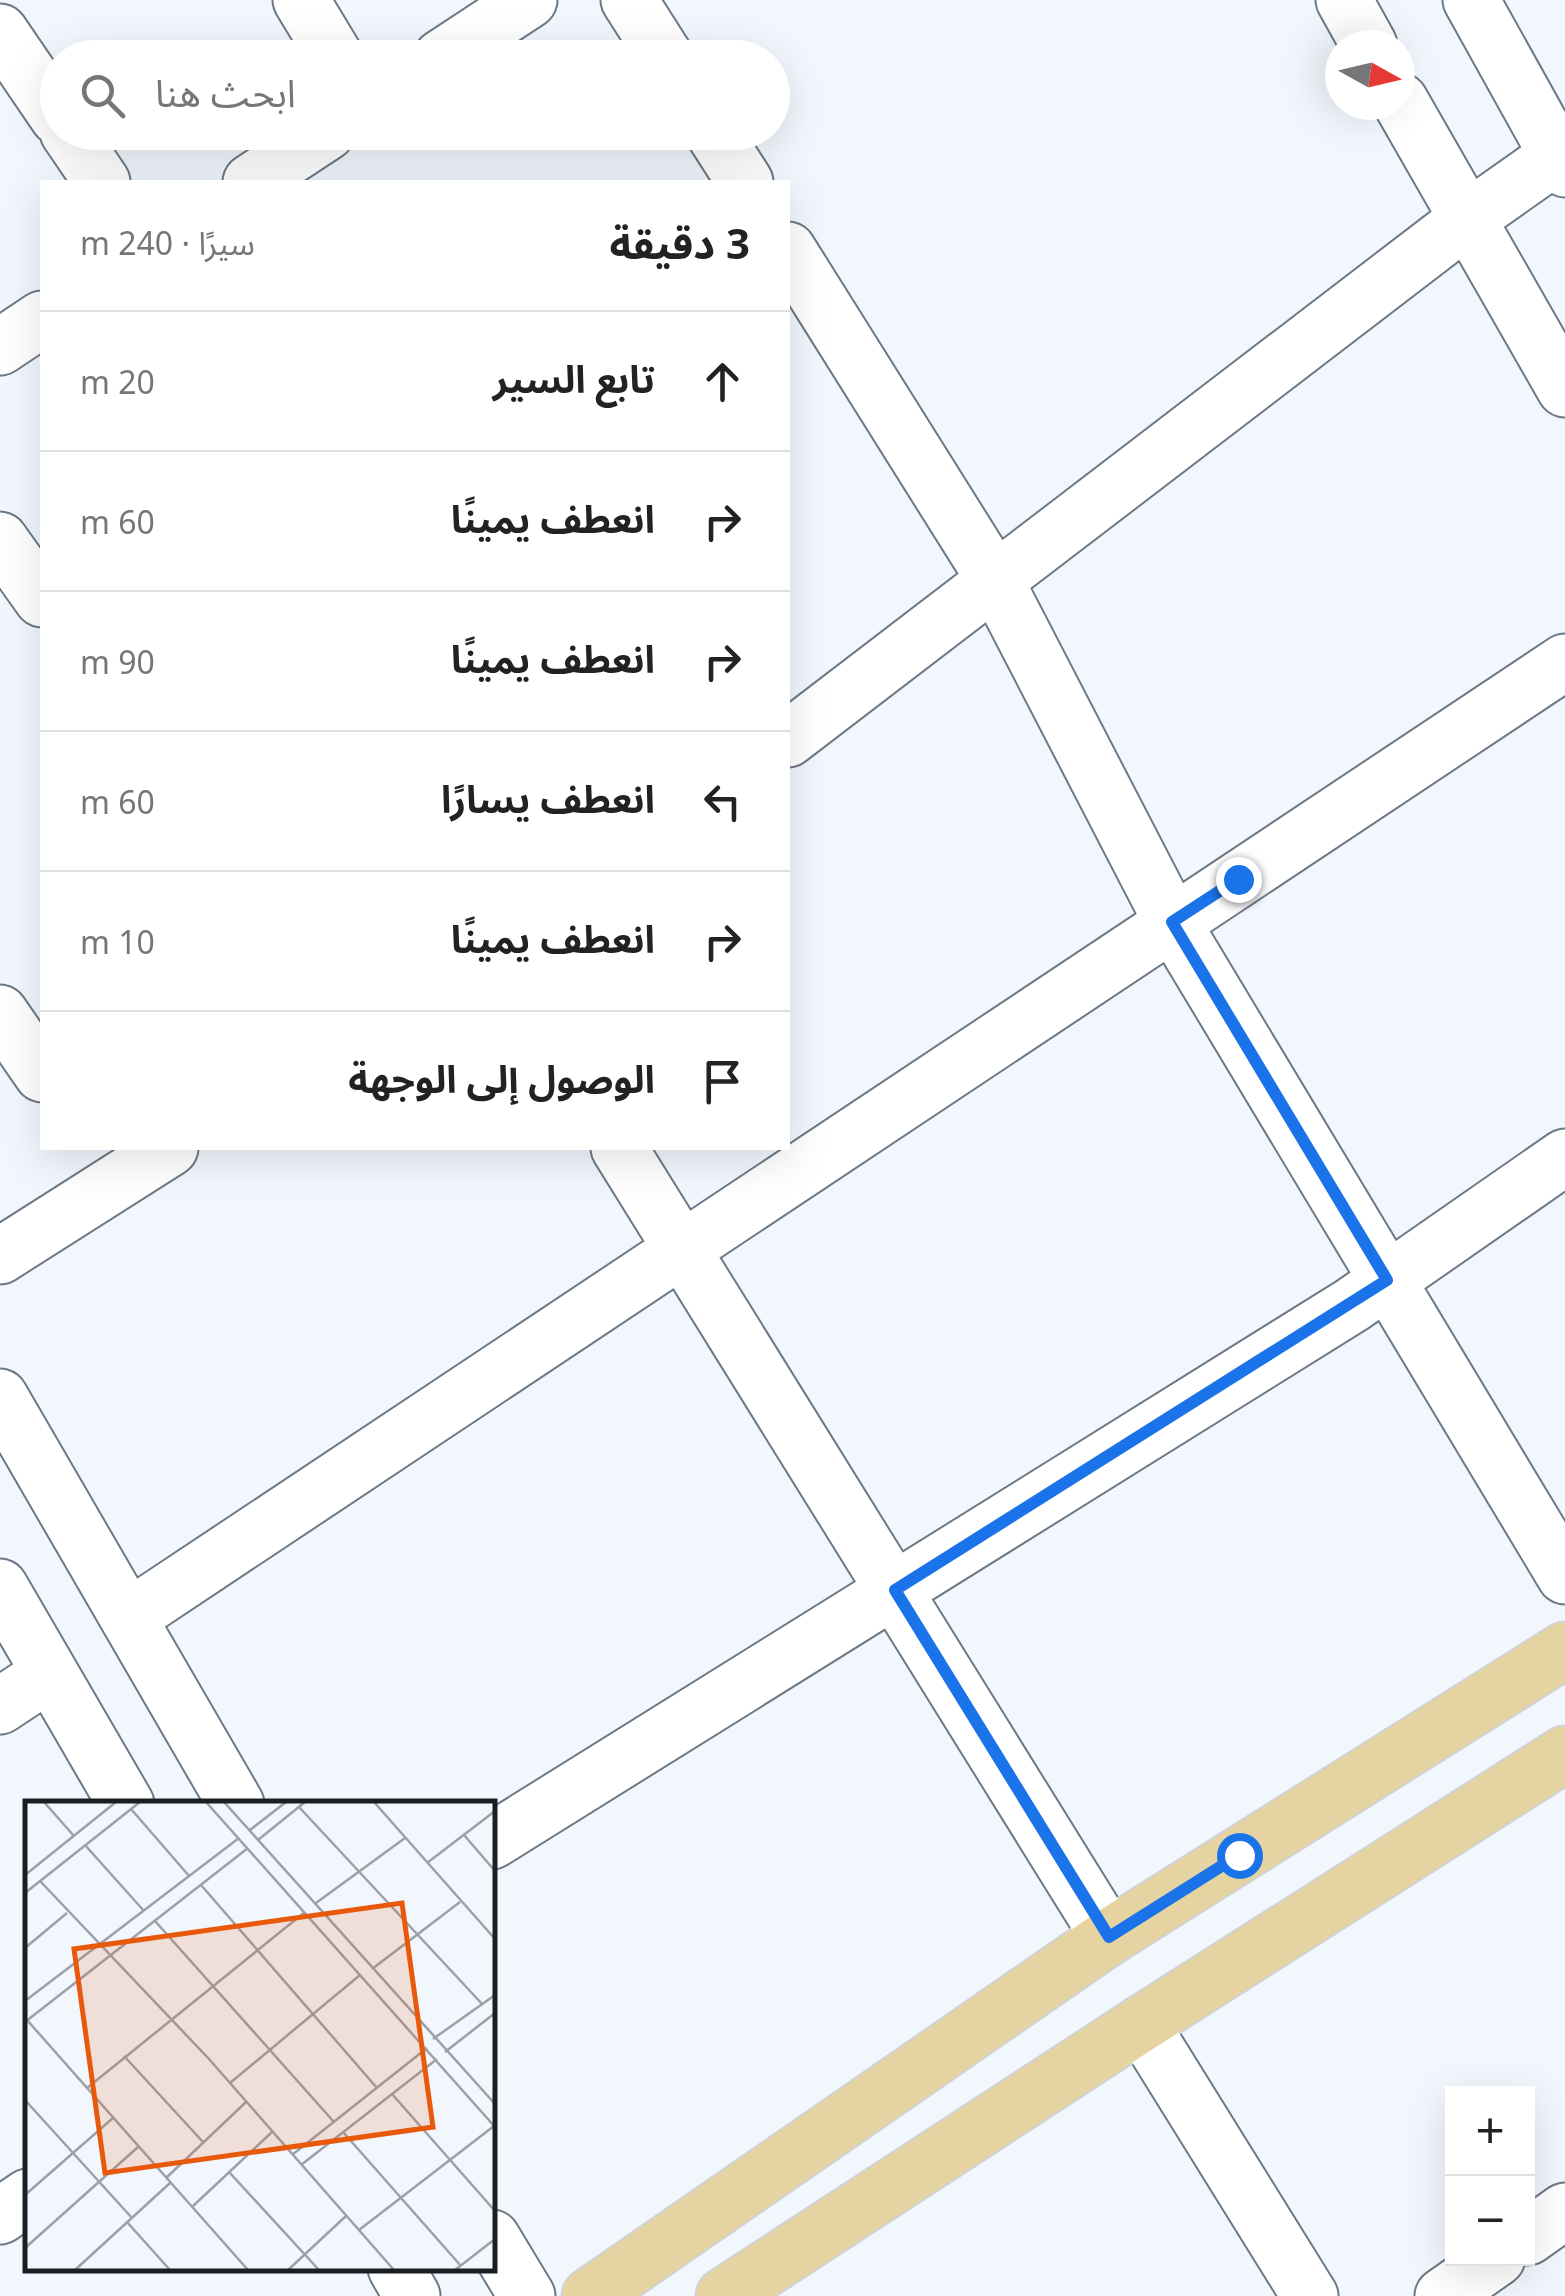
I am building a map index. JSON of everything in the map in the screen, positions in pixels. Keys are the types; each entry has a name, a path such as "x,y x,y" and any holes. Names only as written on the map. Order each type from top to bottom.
{"main road":[{"path":"590,2296 1109,1937 1565,1650"},
{"path":"724,2296 1565,1754"}],"street":[{"path":"301,0 325,40"},
{"path":"468,40 529,0"},
{"path":"630,0 655,40"},
{"path":"1344,0 1361,30"},
{"path":"790,737 1466,220 1562,158 1470,0"},
{"path":"0,32 40,91"},
{"path":"1411,120 1565,390"},
{"path":"80,150 101,180"},
{"path":"253,180 299,150"},
{"path":"725,150 744,180"},
{"path":"790,253 995,580 1172,922 1565,1576"},
{"path":"0,346 40,320"},
{"path":"0,540 40,596"},
{"path":"128,1618 1565,662"},
{"path":"0,1013 40,1071"},
{"path":"0,1256 105,1164 162,1150"},
{"path":"619,1150 1109,1937"},
{"path":"495,1839 1387,1280 1565,1158"},
{"path":"0,1398 234,1801"},
{"path":"0,1587 124,1801"},
{"path":"0,1706 50,1673"},
{"path":"1141,2024 1310,2296"},
{"path":"0,2216 25,2200"},
{"path":"1535,2232 1565,2211"},
{"path":"495,2243 527,2296"},
{"path":"1443,2296 1486,2266"},
{"path":"398,2271 412,2296"}],"route":[{"path":"1238,879 1172,922 1387,1280 895,1590 1109,1937 1239,1855"}]}
